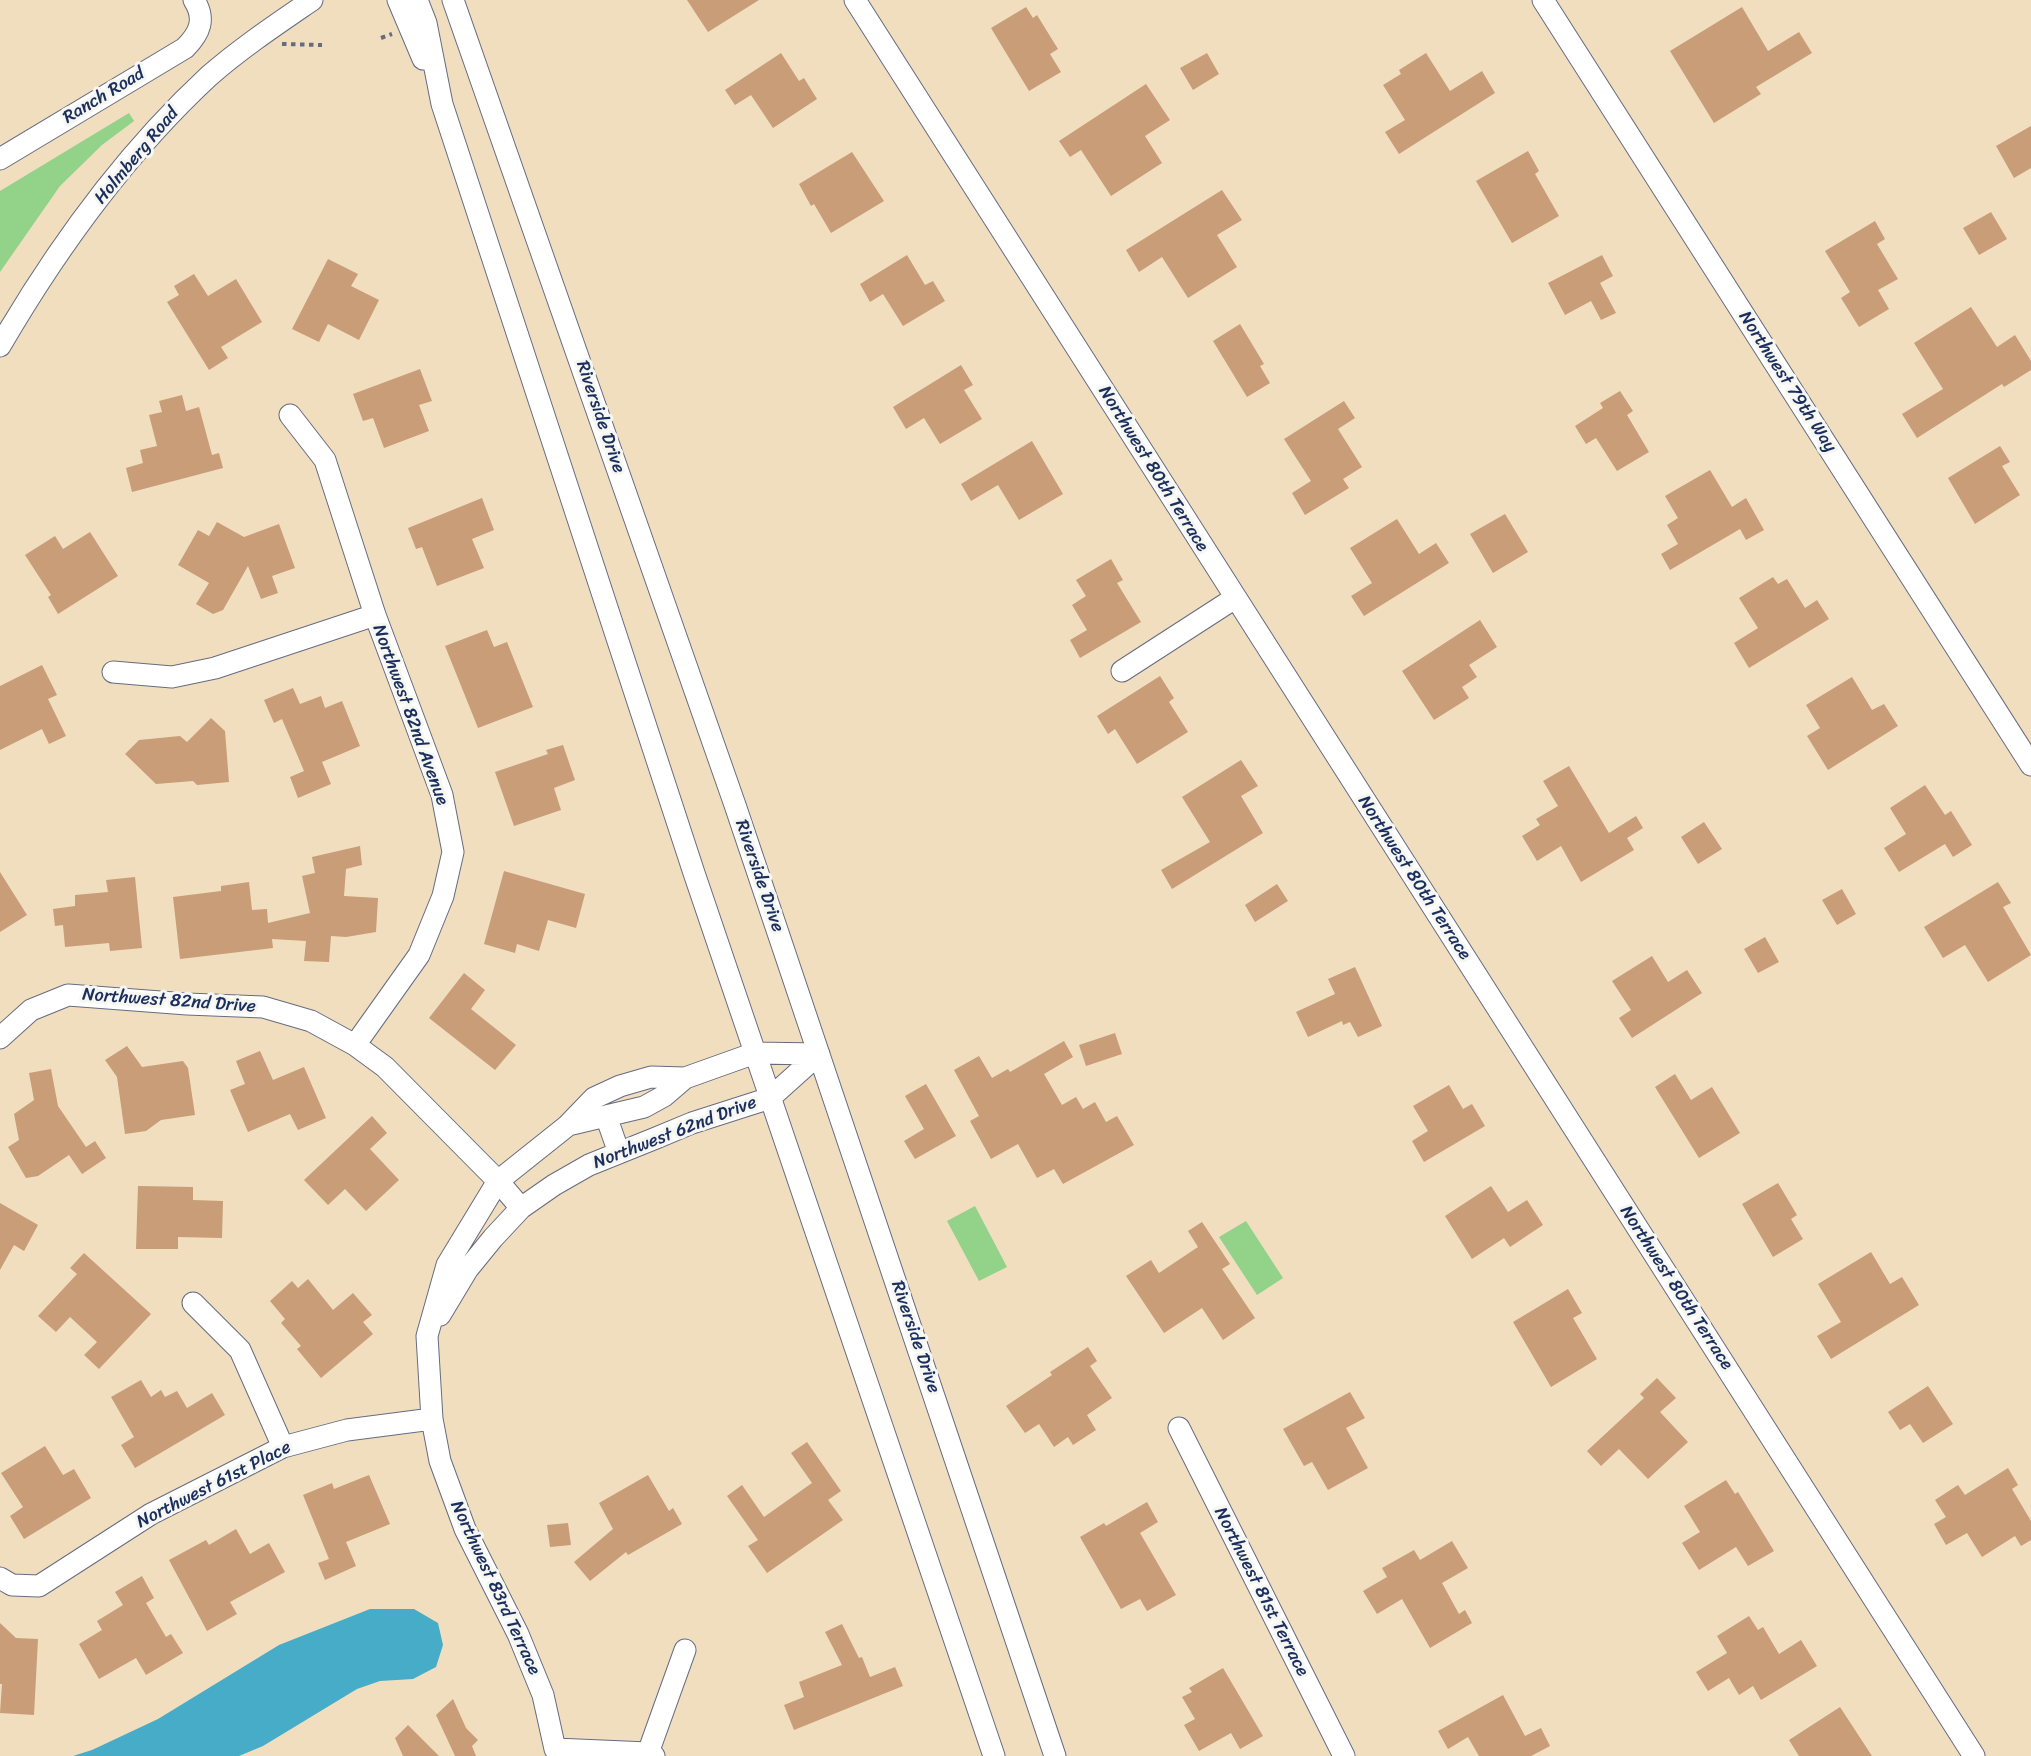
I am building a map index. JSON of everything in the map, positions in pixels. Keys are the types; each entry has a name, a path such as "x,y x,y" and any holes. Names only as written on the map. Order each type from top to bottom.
{"street":[{"name":"Ranch Road","path":"0,159 185,48 195,38 201,27 201,17 194,0"},
{"name":"Holmberg Road","path":"0,346 56,256 114,180 161,126 211,75 237,53 312,0"},
{"path":"398,0 442,104 770,1098 994,1756"},
{"path":"417,0 426,23 442,104"},
{"name":"Riverside Drive","path":"453,0 728,783 1055,1756"},
{"name":"Northwest 80th Terrace","path":"855,0 1974,1756"},
{"name":"Northwest 79th Way","path":"1543,0 2031,765"},
{"name":"Northwest 82nd Avenue","path":"290,415 325,460 375,615 442,795 453,852 443,896 419,955 355,1046"},
{"path":"1122,671 1235,597"},
{"path":"113,672 172,677 215,668 375,615"},
{"name":"Northwest 82nd Drive","path":"0,1038 31,1010 68,995 263,1007 311,1021 355,1046 385,1067 498,1181 521,1208"},
{"name":"Northwest 62nd Drive","path":"567,1126 644,1107 664,1096 685,1078 755,1053 819,1054"},
{"name":"Northwest 62nd Drive","path":"428,1336 467,1270 521,1208 554,1185 589,1165 692,1123 770,1098 819,1054"},
{"name":"Northwest 62nd Drive","path":"428,1336 447,1265 498,1181 567,1126 594,1098 620,1086 651,1077 685,1078"},
{"path":"606,1116 619,1153"},
{"path":"193,1303 240,1350 283,1447"},
{"name":"Northwest 83rd Terrace","path":"428,1336 432,1419 440,1461 465,1529 518,1634 543,1695 554,1752 651,1755 685,1650"},
{"name":"Northwest 61st Place","path":"6,1582 39,1586 151,1514 283,1447 347,1430 432,1419"},
{"name":"Northwest 81st Terrace","path":"1179,1428 1344,1756"}],"path":[{"path":"275,44 322,45"}],"green space":[{"path":"129,113 134,121 102,145 60,186 0,272 0,191"},
{"path":"975,1206 1007,1267 979,1281 947,1221"},
{"path":"1246,1221 1283,1278 1257,1295 1219,1237"}],"water":[{"path":"370,1609 414,1609 438,1623 443,1645 436,1667 413,1679 380,1681 357,1689 263,1746 239,1756 73,1756 92,1750 158,1719 279,1645"}],"building":[{"path":"687,0 759,0 708,32"},
{"path":"1026,7 1033,18 1037,15 1058,49 1050,54 1061,72 1029,91 991,28"},
{"path":"1742,7 1768,51 1799,32 1812,53 1756,87 1761,94 1714,123 1670,51"},
{"path":"781,53 799,81 804,78 817,99 773,128 751,95 735,105 725,90"},
{"path":"1207,53 1219,74 1193,90 1180,68"},
{"path":"1426,53 1450,91 1482,71 1495,93 1399,154 1385,132 1405,120 1383,85 1401,74 1399,70"},
{"path":"1146,84 1170,120 1145,136 1162,163 1111,196 1081,150 1070,157 1059,141"},
{"path":"2031,126 2031,168 2014,178 1996,146"},
{"path":"1528,151 1539,171 1535,174 1559,216 1512,243 1476,181"},
{"path":"852,152 884,201 831,233 814,204 811,206 799,184"},
{"path":"1222,190 1242,220 1217,235 1237,267 1188,298 1162,257 1139,272 1126,250"},
{"path":"1991,212 2007,239 1979,255 1963,228"},
{"path":"1875,221 1885,239 1877,244 1898,279 1878,290 1889,309 1859,327 1841,298 1850,292 1825,251"},
{"path":"907,255 925,285 933,281 945,301 903,326 883,294 870,302 860,284"},
{"path":"1602,255 1613,276 1600,283 1616,313 1601,320 1591,301 1565,315 1548,283"},
{"path":"328,259 358,274 351,286 379,300 359,340 328,324 319,342 292,329"},
{"path":"194,274 208,296 236,279 262,322 221,347 228,358 209,370 167,302 179,295 174,286"},
{"path":"1971,307 1997,347 2015,335 2031,361 2031,370 2004,387 2002,384 1917,438 1902,414 1943,389 1914,343"},
{"path":"1240,324 1264,364 1260,366 1270,383 1247,397 1213,341"},
{"path":"961,365 973,385 964,390 982,419 940,444 924,418 906,429 893,407"},
{"path":"420,369 432,401 419,405 429,431 384,448 373,418 363,421 353,394"},
{"path":"1620,391 1633,411 1627,415 1649,452 1617,471 1596,438 1586,444 1575,426 1603,408 1600,403"},
{"path":"182,395 186,411 199,407 212,455 219,453 223,468 132,492 126,468 143,463 140,450 157,446 149,415 162,412 159,401"},
{"path":"1344,401 1355,418 1338,429 1362,467 1343,479 1349,488 1305,515 1292,493 1311,481 1284,439"},
{"path":"1032,441 1063,494 1019,520 998,485 971,501 961,484"},
{"path":"2000,446 2010,462 2002,466 2020,495 1975,524 1948,478"},
{"path":"1710,470 1732,507 1746,498 1764,530 1746,540 1740,529 1670,570 1661,554 1678,544 1667,525 1678,518 1665,496"},
{"path":"482,498 494,530 472,539 484,568 437,586 422,547 416,549 408,528"},
{"path":"1505,514 1528,552 1493,573 1470,534"},
{"path":"1397,519 1419,554 1436,543 1449,563 1364,616 1351,596 1372,583 1350,548"},
{"path":"217,522 244,537 279,524 295,568 272,576 278,593 261,599 248,566 223,610 213,614 196,604 209,583 178,565 198,530 209,536"},
{"path":"90,532 118,576 58,614 48,597 51,595 25,555 55,536 63,549"},
{"path":"1111,559 1123,580 1117,583 1141,622 1080,658 1070,640 1087,630 1072,605 1086,596 1076,580"},
{"path":"1773,577 1778,584 1787,579 1805,608 1817,600 1829,619 1749,668 1734,643 1758,628 1739,598"},
{"path":"1480,620 1497,647 1469,665 1477,677 1462,687 1469,698 1434,720 1402,671"},
{"path":"487,630 494,647 507,642 533,707 478,728 445,646"},
{"path":"42,665 57,695 48,699 66,736 49,744 42,729 0,750 0,686"},
{"path":"1160,676 1174,698 1169,702 1188,732 1137,764 1115,729 1108,734 1097,716"},
{"path":"1852,677 1872,710 1884,704 1898,726 1828,770 1807,736 1820,728 1806,705"},
{"path":"293,688 300,704 321,696 325,708 342,701 360,746 322,762 331,784 298,798 290,777 304,771 282,719 274,723 264,700"},
{"path":"211,718 225,731 229,782 197,785 193,781 156,784 125,754 139,740 180,736 187,742"},
{"path":"563,745 575,780 554,788 561,810 514,826 495,772 548,754 546,750"},
{"path":"1241,760 1258,786 1241,796 1263,833 1172,889 1161,870 1210,842 1182,797"},
{"path":"1569,766 1609,833 1636,816 1643,828 1627,838 1634,850 1581,882 1561,846 1537,861 1522,836 1540,825 1536,819 1558,806 1543,781"},
{"path":"1925,785 1945,815 1951,811 1972,845 1953,857 1945,844 1899,872 1884,848 1906,834 1890,808"},
{"path":"1704,822 1722,849 1698,864 1681,837"},
{"path":"360,846 362,865 346,869 344,896 378,898 376,932 346,937 331,936 329,962 304,961 306,941 272,939 273,948 180,959 173,897 221,891 221,886 249,882 252,910 267,909 268,923 310,913 302,876 315,873 312,857"},
{"path":"504,871 585,894 576,928 548,920 539,951 517,944 515,953 484,944"},
{"path":"0,872 27,915 0,932"},
{"path":"135,877 142,948 110,951 109,943 65,947 63,925 55,926 53,909 75,906 75,895 108,892 106,880"},
{"path":"1998,882 2011,903 2003,907 2031,955 1988,982 1965,945 1943,958 1924,927"},
{"path":"1277,884 1288,901 1255,922 1245,905"},
{"path":"1842,889 1856,914 1837,925 1822,900"},
{"path":"1765,937 1779,962 1758,973 1744,949"},
{"path":"1652,956 1668,982 1687,970 1702,993 1632,1038 1619,1018 1631,1010 1612,981"},
{"path":"1355,967 1382,1026 1358,1037 1350,1022 1343,1025 1342,1021 1308,1037 1296,1012 1335,994 1328,979"},
{"path":"464,973 485,990 471,1009 516,1045 495,1070 429,1018"},
{"path":"1115,1033 1122,1054 1086,1066 1079,1045"},
{"path":"1064,1041 1073,1057 1044,1074 1062,1105 1076,1097 1083,1109 1095,1102 1106,1122 1117,1116 1134,1145 1063,1184 1054,1169 1037,1178 1018,1144 991,1159 970,1121 979,1116 954,1070 979,1056 992,1078 1008,1069 1010,1072"},
{"path":"127,1046 142,1067 183,1061 188,1068 195,1115 161,1120 146,1131 125,1134 117,1077 105,1060"},
{"path":"260,1051 273,1080 304,1067 326,1118 298,1130 290,1114 248,1132 230,1090 245,1084 236,1061"},
{"path":"51,1069 58,1106 86,1147 95,1141 106,1158 82,1174 69,1155 38,1176 26,1178 8,1147 19,1140 14,1114 34,1100 29,1073"},
{"path":"1675,1074 1691,1100 1712,1087 1740,1133 1699,1158 1655,1087"},
{"path":"926,1084 956,1136 915,1159 904,1141 924,1129 905,1096"},
{"path":"1449,1085 1463,1109 1472,1104 1485,1126 1424,1162 1412,1141 1428,1131 1413,1106"},
{"path":"372,1116 387,1133 370,1149 399,1180 366,1211 345,1189 328,1205 304,1180"},
{"path":"1778,1183 1797,1215 1791,1219 1803,1239 1773,1257 1742,1204"},
{"path":"138,1186 193,1187 193,1200 223,1201 222,1238 178,1237 178,1249 136,1249"},
{"path":"1491,1186 1508,1212 1527,1200 1543,1225 1510,1247 1504,1238 1472,1259 1445,1216"},
{"path":"0,1203 38,1225 24,1251 14,1245 0,1270"},
{"path":"1202,1222 1230,1264 1222,1269 1255,1318 1223,1340 1202,1308 1164,1333 1126,1276 1151,1260 1159,1273 1198,1247 1188,1231"},
{"path":"1871,1252 1890,1284 1902,1277 1919,1305 1831,1359 1817,1336 1841,1322 1818,1284"},
{"path":"84,1253 151,1314 99,1369 84,1355 97,1342 70,1317 56,1332 38,1316 77,1274 70,1268"},
{"path":"308,1279 333,1310 353,1293 372,1315 363,1322 373,1334 321,1378 297,1349 301,1346 281,1323 285,1319 270,1301 292,1281 298,1288"},
{"path":"1568,1289 1582,1313 1573,1318 1597,1359 1551,1387 1513,1322"},
{"path":"1088,1347 1097,1361 1090,1366 1112,1398 1087,1415 1096,1430 1073,1445 1068,1437 1054,1447 1039,1424 1025,1433 1006,1406 1052,1375 1050,1372"},
{"path":"1657,1378 1676,1398 1660,1412 1688,1442 1648,1479 1619,1449 1601,1466 1587,1451 1644,1398 1640,1394"},
{"path":"141,1380 151,1397 161,1390 165,1397 177,1391 187,1408 212,1393 225,1415 135,1468 121,1445 134,1437 111,1397"},
{"path":"1928,1386 1953,1424 1923,1443 1910,1424 1900,1430 1888,1412"},
{"path":"1350,1392 1365,1418 1346,1428 1368,1468 1328,1490 1312,1462 1304,1466 1283,1429"},
{"path":"807,1442 841,1491 828,1500 843,1520 767,1573 748,1546 758,1540 727,1496 742,1485 764,1517 812,1483 791,1453"},
{"path":"45,1446 63,1475 74,1469 91,1498 24,1539 10,1516 23,1507 1,1473"},
{"path":"2008,1468 2018,1485 2012,1489 2031,1521 2031,1540 2021,1546 2015,1536 1982,1557 1967,1533 1946,1545 1934,1524 1946,1517 1935,1500 1958,1485 1965,1495"},
{"path":"369,1475 390,1524 346,1542 356,1566 325,1580 318,1563 329,1559 303,1495 332,1483 334,1489"},
{"path":"648,1475 669,1511 673,1508 682,1524 628,1555 626,1552 590,1581 574,1562 613,1529 599,1503"},
{"path":"1726,1480 1735,1494 1738,1492 1774,1551 1748,1566 1736,1547 1699,1570 1682,1543 1700,1532 1684,1506"},
{"path":"1147,1502 1158,1522 1140,1533 1176,1595 1147,1611 1140,1599 1121,1609 1080,1537 1104,1523 1106,1526"},
{"path":"568,1523 571,1545 550,1547 547,1525"},
{"path":"236,1529 250,1554 269,1543 285,1572 230,1602 237,1614 207,1631 169,1560 206,1540 209,1545"},
{"path":"1452,1541 1468,1568 1442,1583 1459,1614 1465,1610 1472,1623 1430,1648 1402,1599 1377,1614 1363,1591 1387,1577 1382,1568 1414,1550 1420,1560"},
{"path":"142,1576 154,1598 146,1603 166,1637 171,1634 183,1653 146,1675 136,1658 99,1679 79,1644 102,1630 97,1621 123,1605 115,1592"},
{"path":"1749,1616 1758,1630 1763,1627 1779,1654 1801,1640 1817,1666 1761,1700 1753,1686 1739,1695 1729,1678 1708,1691 1696,1672 1727,1653 1717,1636"},
{"path":"0,1623 16,1638 38,1639 34,1715 0,1713 2,1684 0,1684"},
{"path":"842,1624 859,1658 862,1657 870,1677 895,1667 903,1686 794,1730 784,1705 804,1697 799,1682 842,1665 825,1632"},
{"path":"1223,1668 1263,1736 1240,1749 1231,1733 1199,1751 1184,1725 1195,1719 1182,1697 1192,1692 1189,1688"},
{"path":"1503,1695 1525,1736 1541,1728 1550,1746 1531,1756 1479,1756 1468,1737 1448,1749 1438,1731"},
{"path":"453,1699 466,1728 478,1740 472,1746 476,1756 455,1756 436,1715"},
{"path":"1840,1707 1872,1756 1799,1756 1789,1740"},
{"path":"408,1725 439,1756 403,1756 395,1738"}]}
